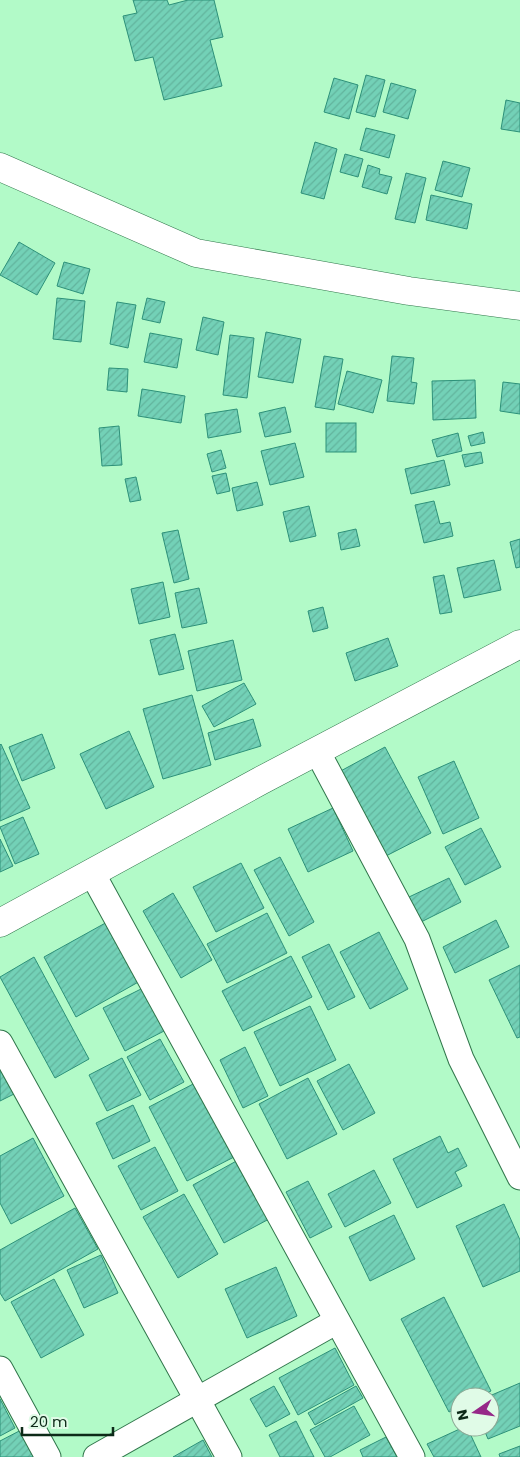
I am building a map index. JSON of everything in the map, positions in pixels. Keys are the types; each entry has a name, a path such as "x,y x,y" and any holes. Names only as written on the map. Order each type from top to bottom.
{"main road":[{"path":"0,167 196,253 408,291 520,306"},
{"path":"0,923 317,751 520,644"}],"street":[{"path":"317,751 417,939 461,1059 520,1177"},
{"path":"92,873 412,1457"},
{"path":"0,1043 229,1457"},
{"path":"96,1457 337,1321"},
{"path":"0,1369 48,1457"}],"building":[{"path":"133,0 167,0 169,5 188,0 214,0 223,37 210,40 222,86 164,100 153,57 135,61 123,16 137,13"},
{"path":"366,75 385,80 375,117 356,112"},
{"path":"334,78 358,85 349,119 324,112"},
{"path":"391,83 416,90 408,119 383,112"},
{"path":"506,100 520,103 520,132 501,129"},
{"path":"366,128 395,135 389,158 360,150"},
{"path":"315,142 337,149 324,199 301,193"},
{"path":"345,154 363,159 358,177 340,172"},
{"path":"443,161 470,168 462,197 435,190"},
{"path":"368,165 380,169 379,174 392,177 387,194 362,187"},
{"path":"406,173 426,178 415,223 395,219"},
{"path":"431,195 472,204 467,229 426,220"},
{"path":"19,242 55,263 37,295 0,275"},
{"path":"64,262 90,269 83,294 57,286"},
{"path":"57,298 85,301 81,342 53,339"},
{"path":"147,298 165,302 160,323 142,319"},
{"path":"117,302 136,305 128,348 110,344"},
{"path":"203,317 224,322 218,355 196,350"},
{"path":"266,332 301,339 293,383 258,377"},
{"path":"150,333 182,339 177,368 144,362"},
{"path":"230,335 254,338 247,398 223,395"},
{"path":"324,356 343,359 334,410 315,407"},
{"path":"392,356 414,358 411,382 417,383 414,404 387,401"},
{"path":"109,368 128,369 127,392 107,390"},
{"path":"347,371 382,380 373,413 338,404"},
{"path":"475,380 476,418 433,420 432,381"},
{"path":"503,382 520,384 520,414 500,411"},
{"path":"142,389 185,396 181,423 138,416"},
{"path":"285,407 291,432 265,437 259,413"},
{"path":"237,409 241,432 208,438 205,414"},
{"path":"326,423 356,423 356,452 326,452"},
{"path":"119,426 122,465 102,466 99,428"},
{"path":"483,432 485,443 471,446 468,436"},
{"path":"458,433 462,451 437,457 432,440"},
{"path":"295,443 304,477 270,485 261,451"},
{"path":"221,450 226,468 212,472 207,454"},
{"path":"481,452 483,463 465,467 462,455"},
{"path":"444,460 450,485 411,494 405,469"},
{"path":"226,473 230,491 217,494 212,476"},
{"path":"136,477 141,500 130,502 125,479"},
{"path":"257,482 263,505 237,511 232,488"},
{"path":"434,501 440,524 450,522 453,536 424,543 415,505"},
{"path":"309,506 316,536 290,542 283,512"},
{"path":"356,529 360,546 341,550 338,533"},
{"path":"178,530 189,579 174,583 162,533"},
{"path":"520,539 520,567 516,568 510,542"},
{"path":"494,560 501,590 464,598 457,568"},
{"path":"444,575 452,612 440,614 433,577"},
{"path":"163,582 170,617 139,624 131,589"},
{"path":"199,588 207,623 182,628 175,593"},
{"path":"323,607 328,628 313,632 308,611"},
{"path":"175,634 184,669 159,675 150,640"},
{"path":"388,638 398,666 355,681 346,653"},
{"path":"233,640 242,680 197,691 188,651"},
{"path":"244,683 256,704 214,727 202,706"},
{"path":"192,695 211,765 163,779 143,709"},
{"path":"253,719 261,746 215,760 208,733"},
{"path":"129,731 154,787 106,809 80,754"},
{"path":"42,734 55,768 22,781 9,747"},
{"path":"0,745 30,808 0,821"},
{"path":"385,747 431,833 382,858 337,773"},
{"path":"454,761 479,818 443,834 418,777"},
{"path":"333,808 353,851 308,872 288,829"},
{"path":"23,817 39,854 15,864 0,827"},
{"path":"481,828 501,867 465,885 445,847"},
{"path":"0,839 13,866 0,872"},
{"path":"280,857 314,922 289,936 254,870"},
{"path":"241,863 264,908 216,932 193,887"},
{"path":"449,878 461,902 421,922 409,897"},
{"path":"173,893 212,960 181,978 143,911"},
{"path":"267,913 287,953 227,983 207,944"},
{"path":"496,920 509,947 455,973 443,947"},
{"path":"109,921 142,980 76,1017 44,957"},
{"path":"379,932 408,989 370,1009 340,952"},
{"path":"329,944 355,997 328,1010 302,957"},
{"path":"291,956 312,997 243,1031 222,991"},
{"path":"34,957 89,1059 55,1078 0,977"},
{"path":"520,965 520,1037 517,1038 489,980"},
{"path":"147,986 168,1029 125,1051 103,1008"},
{"path":"310,1006 336,1060 280,1086 254,1032"},
{"path":"160,1039 184,1082 150,1100 127,1057"},
{"path":"245,1047 268,1096 243,1108 220,1060"},
{"path":"0,1056 18,1092 0,1101"},
{"path":"122,1058 141,1095 107,1111 89,1075"},
{"path":"349,1064 375,1113 343,1130 317,1081"},
{"path":"308,1078 337,1134 287,1159 259,1104"},
{"path":"197,1082 236,1156 187,1181 149,1107"},
{"path":"133,1105 150,1141 113,1159 96,1123"},
{"path":"440,1136 448,1153 458,1148 467,1166 455,1172 462,1186 417,1208 393,1159"},
{"path":"33,1138 64,1196 11,1224 0,1203 0,1156"},
{"path":"155,1147 178,1191 141,1210 118,1166"},
{"path":"240,1159 271,1218 224,1243 193,1185"},
{"path":"374,1170 391,1203 345,1227 328,1194"},
{"path":"308,1181 332,1227 310,1238 286,1192"},
{"path":"184,1194 218,1254 178,1278 143,1217"},
{"path":"504,1204 520,1240 520,1271 483,1287 456,1226"},
{"path":"75,1208 98,1249 5,1301 0,1293 0,1250"},
{"path":"394,1215 415,1259 370,1281 349,1237"},
{"path":"101,1255 118,1293 84,1308 67,1270"},
{"path":"276,1267 297,1316 247,1338 225,1289"},
{"path":"54,1279 84,1335 41,1358 11,1302"},
{"path":"444,1297 489,1387 450,1387 449,1412 401,1319"},
{"path":"335,1348 354,1385 298,1415 279,1378"},
{"path":"520,1383 520,1426 500,1434 500,1391"},
{"path":"274,1386 290,1414 266,1427 250,1399"},
{"path":"356,1386 363,1398 315,1425 308,1413"},
{"path":"0,1399 15,1428 0,1436"},
{"path":"354,1406 370,1435 330,1457 325,1457 310,1430"},
{"path":"296,1421 314,1457 280,1457 269,1435"},
{"path":"25,1428 40,1457 0,1457 0,1441"},
{"path":"450,1433 450,1437 472,1437 481,1457 434,1457 427,1444"},
{"path":"386,1437 397,1457 363,1457 360,1450"},
{"path":"203,1440 212,1457 173,1457"},
{"path":"520,1446 520,1457 500,1457 499,1454"}]}
